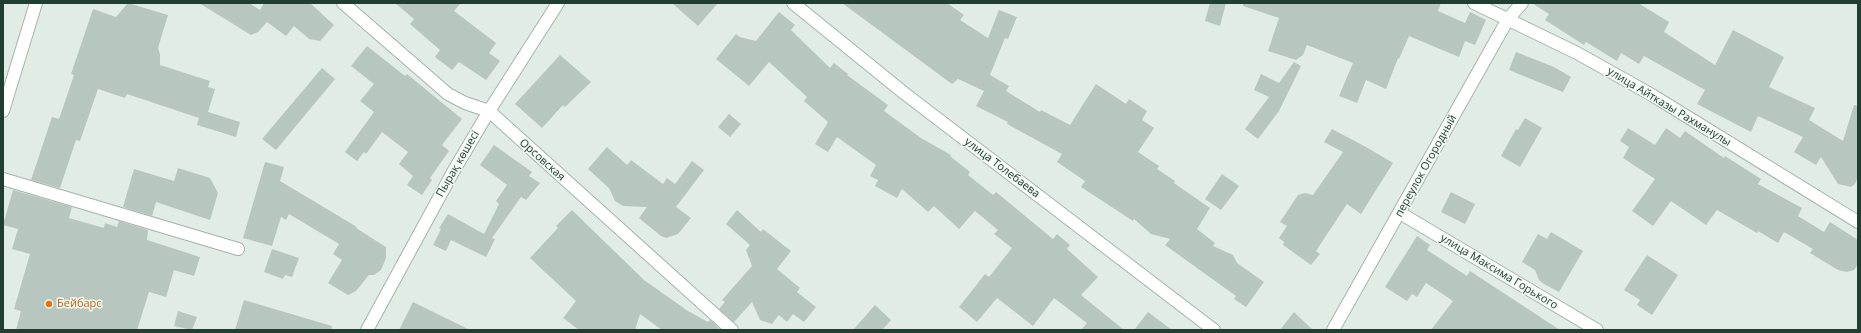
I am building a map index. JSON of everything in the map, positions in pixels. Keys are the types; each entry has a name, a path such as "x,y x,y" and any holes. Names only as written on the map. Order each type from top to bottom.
{"street":[{"path":"3,112 36,3"},
{"name":"Орсовская","path":"343,3 448,94 465,103 489,111 732,330"},
{"name":"Пырақ көшесі","path":"367,330 453,172 489,111 558,3"},
{"name":"улица Толебаева","path":"793,3 904,94 1214,330"},
{"name":"улица Айтказы Рахманулы","path":"1474,3 1576,53 1652,95 1858,222"},
{"name":"переулок Огородный","path":"1333,330 1508,19 1522,3"},
{"path":"3,179 238,249"},
{"name":"улица Максима Горького","path":"1400,213 1597,330"}],"building":[{"path":"128,3 168,15 158,48 160,54 160,65 210,81 208,87 215,89 208,112 240,122 236,137 197,125 199,118 127,94 125,98 98,89 80,141 76,140 60,188 31,180 52,117 59,119 74,75 71,74 93,9 116,17"},
{"path":"199,3 249,3 260,10 264,3 310,3 334,25 320,41 309,39 294,26 286,36 267,22 258,32 251,35"},
{"path":"395,3 461,3 454,11 496,43 489,53 500,61 486,80 459,62 452,70 435,57 440,50 410,24 414,19"},
{"path":"672,3 718,3 698,26"},
{"path":"842,3 947,3 964,15 960,20 988,38 999,10 1017,17 1008,39 1005,38 990,75 1009,86 1006,91 1040,112 1041,110 1070,125 1096,84 1126,104 1129,99 1147,111 1142,120 1154,128 1138,152 1159,166 1157,169 1175,181 1174,183 1210,208 1197,229 1215,243 1213,246 1233,255 1237,263 1264,282 1246,307 1234,299 1236,296 1165,245 1170,239 1151,234 1134,219 1133,221 1081,187 1085,181 1057,162 1062,154 1007,124 1008,122 976,106 984,91 958,79 952,84"},
{"path":"1210,3 1226,3 1220,26 1205,21"},
{"path":"1243,3 1441,3 1438,11 1465,23 1470,12 1486,20 1475,45 1465,41 1459,57 1409,36 1399,59 1398,58 1386,89 1366,80 1357,103 1339,96 1353,63 1307,45 1303,55 1296,60 1268,51 1279,18 1243,6"},
{"path":"1532,3 1638,3 1669,22 1664,32 1715,65 1733,30 1784,57 1769,87 1815,108 1809,120 1843,141 1854,105 1858,106 1858,177 1855,184 1851,187 1838,184 1821,157 1816,165 1794,152 1803,137 1758,116 1751,132 1697,104 1705,90 1644,56 1639,64 1621,53 1617,61 1586,42 1584,45 1545,20 1549,14"},
{"path":"779,12 795,25 791,30 830,68 834,63 848,74 847,75 888,105 884,111 921,138 951,155 950,156 970,172 968,175 993,195 996,192 1053,239 1057,234 1070,245 1067,249 1098,277 1081,295 1124,330 1081,330 1087,323 1054,298 1033,326 997,298 977,322 959,307 985,274 989,277 1012,248 994,234 998,230 975,211 959,229 934,206 928,212 902,189 897,198 875,186 878,180 870,176 876,165 837,137 828,152 815,144 828,122 804,101 807,97 769,62 749,86 716,59 736,34 740,37 756,41"},
{"path":"367,46 405,76 407,74 462,119 442,145 449,151 430,178 432,180 422,195 407,185 413,176 399,164 408,152 382,132 366,154 364,152 357,161 345,152 374,112 360,101 374,84 351,66"},
{"path":"1516,52 1554,67 1571,77 1563,92 1509,70"},
{"path":"560,55 591,82 565,107 563,105 542,128 515,104"},
{"path":"1294,62 1301,66 1279,111 1258,139 1245,129 1269,97 1254,90 1261,74 1279,83"},
{"path":"322,68 335,79 276,150 262,139"},
{"path":"729,114 741,124 730,137 718,127"},
{"path":"1525,118 1542,128 1520,167 1501,156 1516,129 1518,130"},
{"path":"1628,128 1655,145 1666,128 1680,138 1685,131 1724,158 1725,156 1761,179 1758,184 1802,208 1798,216 1824,232 1830,222 1858,240 1858,264 1854,270 1847,272 1838,270 1810,253 1813,249 1784,232 1778,243 1717,210 1706,225 1671,201 1653,226 1632,211 1655,179 1623,158 1629,147 1620,141"},
{"path":"1332,129 1393,163 1361,214 1347,204 1316,251 1320,254 1311,265 1283,245 1284,242 1279,238 1287,226 1280,222 1298,195 1305,193 1313,195 1343,152 1324,142"},
{"path":"494,145 532,172 529,176 540,183 526,200 521,197 492,238 495,239 486,257 451,240 446,251 433,245 441,229 439,228 448,214 484,234 499,204 496,201 507,185 480,165"},
{"path":"607,147 627,165 631,160 663,184 667,178 675,184 692,161 704,170 676,207 691,218 678,234 666,238 661,236 639,218 647,207 623,206 615,201 609,188 588,169"},
{"path":"265,162 284,167 280,181 357,227 356,228 386,247 386,258 381,270 374,275 369,275 356,291 348,295 328,283 342,260 333,254 339,244 289,214 286,220 281,217 272,246 243,238"},
{"path":"178,168 210,178 218,193 210,220 156,202 152,216 123,207 134,169 174,181"},
{"path":"1222,174 1239,186 1221,210 1205,199"},
{"path":"13,190 72,207 69,218 104,228 105,223 117,227 119,221 148,230 147,240 200,257 194,276 174,270 166,297 149,292 137,330 16,330 21,311 14,309 30,254 12,249 18,229 3,225"},
{"path":"1451,192 1475,204 1465,224 1441,212"},
{"path":"572,210 644,280 688,311 708,322 710,320 721,330 662,330 640,314 635,330 579,330 563,318 576,301 530,258 558,228 556,226"},
{"path":"737,210 761,232 763,229 791,251 777,269 800,288 797,292 816,307 804,322 793,314 787,322 779,315 772,324 760,320 752,302 734,322 719,309 725,302 722,300 752,266 746,250 750,245 726,224"},
{"path":"1551,232 1583,251 1559,292 1539,280 1535,270 1522,262 1538,234 1547,239"},
{"path":"1417,236 1430,245 1427,250 1467,276 1470,271 1560,330 1431,330 1453,301 1426,283 1417,297 1412,294 1407,301 1385,287"},
{"path":"272,249 299,258 292,277 285,275 283,279 264,272"},
{"path":"1647,255 1678,275 1652,315 1637,305 1640,300 1624,290"},
{"path":"244,300 332,326 331,330 235,330"},
{"path":"413,302 470,330 399,330"},
{"path":"875,305 891,320 882,330 853,330"},
{"path":"178,311 197,317 192,330 174,326"},
{"path":"1148,312 1172,330 1134,330"},
{"path":"1294,312 1313,330 1280,330"}],"place":[{"name":"Бейбарс","path":"49,304"}]}
